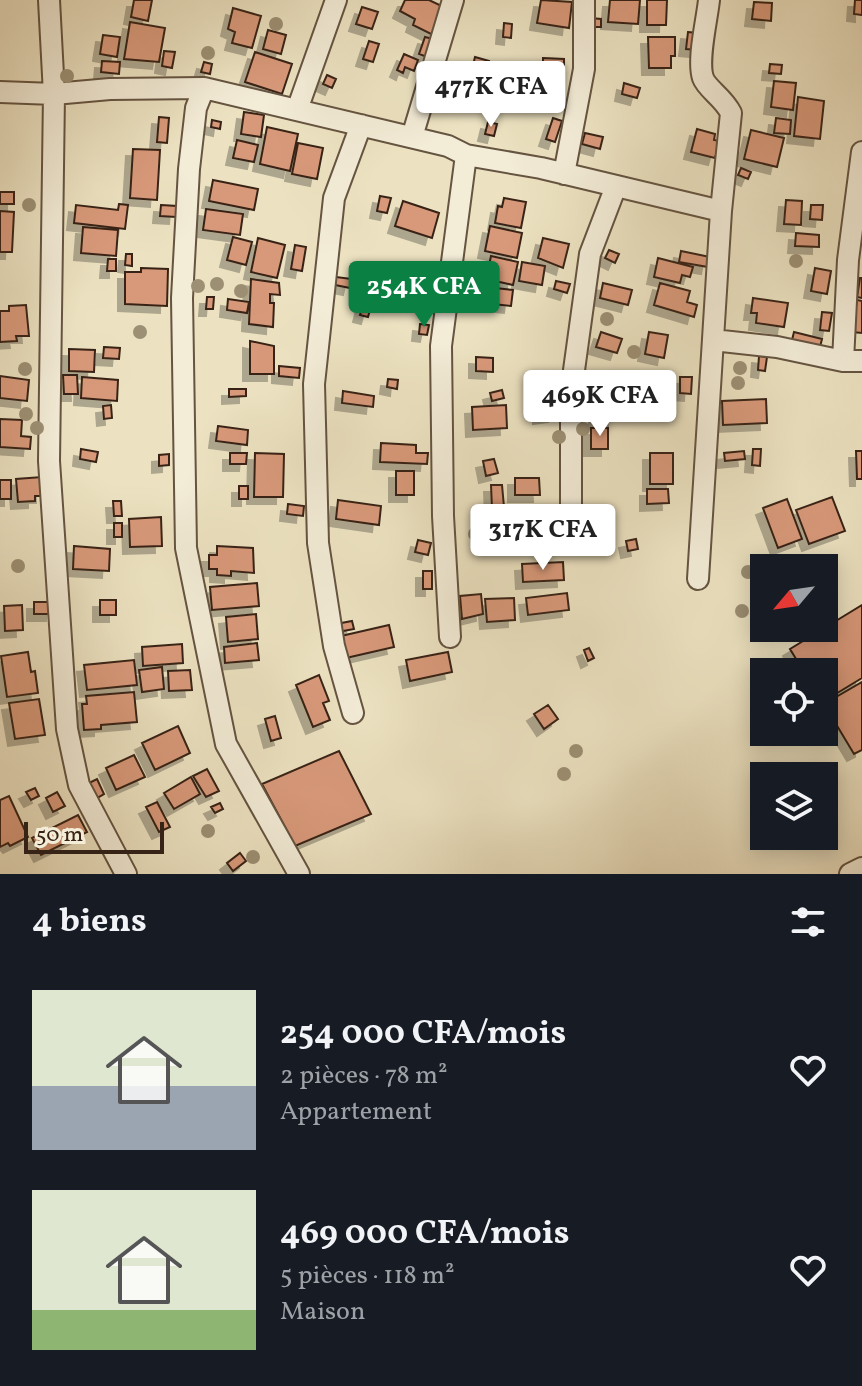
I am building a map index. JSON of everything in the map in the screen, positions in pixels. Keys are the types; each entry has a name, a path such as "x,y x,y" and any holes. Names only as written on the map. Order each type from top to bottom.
{"street":[{"path":"49,0 54,94 49,461 67,729 79,785 126,874"},
{"path":"297,110 336,0"},
{"path":"412,137 453,0"},
{"path":"564,174 584,69 584,0"},
{"path":"698,579 721,211 731,113 725,99 703,81 701,67 709,0"},
{"path":"204,88 196,108 189,169 182,298 186,548 226,744 299,874"},
{"path":"0,92 54,94 110,89 204,88 448,146 466,155 564,174 721,211"},
{"path":"353,713 334,646 319,555 314,384 334,198 361,125"},
{"path":"713,340 777,347 852,361 848,260 862,152"},
{"path":"450,637 443,516 441,346 466,155"},
{"path":"571,518 571,392 590,254 616,186"},
{"path":"850,874 862,868"}],"building":[{"path":"134,0 152,0 148,21 131,17"},
{"path":"405,0 429,0 448,9 435,36 413,25 415,19 400,11"},
{"path":"541,0 572,2 569,28 537,23"},
{"path":"610,0 640,0 638,24 608,22"},
{"path":"647,0 667,0 666,25 647,25"},
{"path":"855,0 862,0 862,15 854,14"},
{"path":"754,2 772,3 771,21 752,19"},
{"path":"362,7 378,12 372,29 356,24"},
{"path":"233,8 261,16 252,48 232,43 235,32 228,29"},
{"path":"590,18 601,19 601,27 590,27"},
{"path":"130,22 165,28 159,62 124,59"},
{"path":"504,23 512,24 511,38 503,37"},
{"path":"268,30 286,35 281,54 263,49"},
{"path":"688,32 697,33 696,50 686,49"},
{"path":"103,35 120,37 117,57 100,54"},
{"path":"425,37 433,39 427,57 419,54"},
{"path":"648,37 675,37 675,56 671,56 671,68 649,68"},
{"path":"369,41 379,44 373,62 363,59"},
{"path":"164,51 175,52 172,68 162,66"},
{"path":"255,52 292,64 282,94 245,82"},
{"path":"404,54 418,60 414,71 405,67 403,73 397,70"},
{"path":"475,57 489,61 487,69 473,65"},
{"path":"543,58 564,59 564,74 543,73"},
{"path":"102,61 120,62 119,74 101,72"},
{"path":"204,62 212,64 210,74 201,72"},
{"path":"770,64 782,65 781,74 769,73"},
{"path":"444,74 468,85 460,102 436,91"},
{"path":"327,75 336,79 332,88 323,84"},
{"path":"521,76 543,80 540,101 518,98"},
{"path":"774,81 796,83 793,110 771,107"},
{"path":"624,83 640,88 637,98 622,94"},
{"path":"798,97 824,101 820,139 794,136"},
{"path":"244,112 264,115 261,137 241,134"},
{"path":"159,117 169,118 167,143 157,142"},
{"path":"553,118 562,121 555,142 546,139"},
{"path":"776,118 791,120 790,134 774,133"},
{"path":"212,120 221,122 220,129 211,127"},
{"path":"488,122 497,124 494,136 485,134"},
{"path":"267,127 298,134 290,171 260,164"},
{"path":"697,129 715,134 714,140 720,141 715,158 691,152"},
{"path":"751,130 784,138 777,167 744,159"},
{"path":"585,133 603,137 600,149 582,144"},
{"path":"237,140 258,145 254,162 233,158"},
{"path":"298,143 323,148 317,179 292,174"},
{"path":"133,149 160,150 157,200 130,198"},
{"path":"741,168 751,172 748,179 738,175"},
{"path":"213,180 258,189 254,210 209,201"},
{"path":"0,192 14,192 14,204 0,204"},
{"path":"380,196 391,198 387,213 377,211"},
{"path":"504,198 526,202 521,228 495,223 498,206 502,207"},
{"path":"786,200 802,201 801,225 784,224"},
{"path":"403,201 439,213 432,238 395,226"},
{"path":"119,204 128,205 125,229 74,223 76,205 118,210"},
{"path":"161,205 177,206 176,217 160,216"},
{"path":"811,205 823,205 822,220 810,219"},
{"path":"206,209 243,214 240,235 203,230"},
{"path":"0,211 14,212 12,252 0,252"},
{"path":"490,226 522,233 517,258 485,251"},
{"path":"83,227 118,230 116,256 81,253"},
{"path":"796,233 819,235 819,247 795,246"},
{"path":"233,237 252,242 246,265 227,260"},
{"path":"258,238 285,245 277,278 251,272"},
{"path":"543,238 569,244 563,268 538,258"},
{"path":"295,245 306,247 302,271 291,269"},
{"path":"609,250 619,254 615,263 605,258"},
{"path":"681,251 710,257 708,267 679,262"},
{"path":"126,254 132,254 132,266 125,265"},
{"path":"491,256 518,262 513,285 486,279"},
{"path":"658,258 693,267 690,277 682,275 680,283 654,277"},
{"path":"108,259 116,259 116,271 107,271"},
{"path":"522,262 545,266 542,285 519,281"},
{"path":"141,268 168,269 167,306 125,304 125,272 141,272"},
{"path":"815,268 831,271 827,294 811,291"},
{"path":"434,270 446,272 441,306 428,303"},
{"path":"390,272 428,283 422,304 384,293"},
{"path":"336,277 352,279 350,288 335,285"},
{"path":"862,278 862,298 857,297"},
{"path":"251,279 279,283 280,295 270,294 270,303 274,303 273,327 249,324"},
{"path":"556,281 570,284 567,293 554,289"},
{"path":"603,283 632,290 628,305 600,298"},
{"path":"660,283 690,291 687,302 697,305 694,317 654,305"},
{"path":"495,288 513,290 511,306 493,304"},
{"path":"207,297 214,297 213,309 206,309"},
{"path":"753,298 788,303 784,327 756,323 757,313 751,313"},
{"path":"228,299 249,302 247,313 227,310"},
{"path":"857,300 862,301 862,333 852,332"},
{"path":"363,304 371,306 368,317 360,315"},
{"path":"26,305 29,336 16,336 17,341 0,342 0,311 9,311 9,306"},
{"path":"822,312 832,313 829,331 820,330"},
{"path":"420,324 429,325 427,335 419,334"},
{"path":"601,332 622,339 617,353 596,347"},
{"path":"649,332 668,335 664,358 645,354"},
{"path":"794,332 822,339 819,351 791,344"},
{"path":"250,341 274,346 274,374 250,374"},
{"path":"104,347 120,348 119,359 103,358"},
{"path":"69,349 95,350 94,372 69,371"},
{"path":"759,356 767,357 765,371 758,370"},
{"path":"476,357 493,358 493,372 476,371"},
{"path":"279,366 300,368 299,378 279,376"},
{"path":"63,375 77,375 78,394 64,394"},
{"path":"0,376 29,380 27,401 0,398"},
{"path":"82,377 118,380 117,401 81,398"},
{"path":"680,377 692,377 691,394 680,393"},
{"path":"388,379 398,380 397,389 387,387"},
{"path":"229,389 246,389 246,396 229,397"},
{"path":"502,390 504,398 492,401 490,393"},
{"path":"343,391 374,396 373,407 342,403"},
{"path":"553,396 555,415 540,417 538,398"},
{"path":"766,399 767,423 723,425 722,401"},
{"path":"111,405 112,418 104,419 103,406"},
{"path":"506,405 507,428 473,430 472,407"},
{"path":"596,405 614,405 615,421 596,421"},
{"path":"0,419 22,420 21,436 31,437 30,449 0,447"},
{"path":"218,426 248,430 247,445 216,441"},
{"path":"591,428 608,428 608,449 591,449"},
{"path":"381,443 416,445 416,453 428,453 427,464 380,462"},
{"path":"81,449 98,452 96,462 80,459"},
{"path":"753,449 761,449 760,466 752,465"},
{"path":"744,451 745,459 725,461 724,453"},
{"path":"856,451 862,451 862,479 857,479"},
{"path":"230,453 247,453 246,464 230,464"},
{"path":"255,453 284,454 283,497 254,497"},
{"path":"650,453 673,453 673,484 650,484"},
{"path":"169,454 169,465 159,466 159,455"},
{"path":"494,459 498,473 486,476 483,461"},
{"path":"396,471 414,471 414,495 396,495"},
{"path":"42,477 43,496 35,496 35,501 18,502 16,479"},
{"path":"515,478 539,478 540,495 515,495"},
{"path":"0,480 11,480 11,499 0,499"},
{"path":"491,485 502,485 504,507 492,508"},
{"path":"239,486 248,486 248,499 239,499"},
{"path":"647,489 668,489 669,503 647,504"},
{"path":"832,497 845,531 809,544 796,510"},
{"path":"787,499 802,539 778,548 763,508"},
{"path":"338,500 381,506 379,525 336,519"},
{"path":"113,501 121,501 122,516 114,516"},
{"path":"288,504 304,506 303,516 287,514"},
{"path":"538,513 539,538 512,539 511,514"},
{"path":"501,516 502,538 486,536 485,517"},
{"path":"161,517 162,546 130,547 129,519"},
{"path":"114,523 122,523 122,537 114,537"},
{"path":"636,539 638,549 628,551 626,541"},
{"path":"418,540 431,543 428,555 415,552"},
{"path":"74,546 110,549 109,571 73,569"},
{"path":"217,546 253,548 254,573 231,571 231,576 217,575 217,569 209,569 209,555 217,555"},
{"path":"563,562 564,580 523,582 522,564"},
{"path":"423,571 432,571 432,589 423,589"},
{"path":"257,583 259,606 212,610 210,587"},
{"path":"567,593 569,610 528,615 526,598"},
{"path":"481,594 483,614 462,619 460,596"},
{"path":"514,598 515,620 487,622 485,599"},
{"path":"100,600 116,600 116,615 100,615"},
{"path":"34,602 53,602 53,614 34,614"},
{"path":"22,605 23,630 5,631 4,606"},
{"path":"862,605 862,678 838,693 838,658 795,658 790,649 801,642 838,642 838,620"},
{"path":"256,614 258,639 228,642 226,617"},
{"path":"352,621 354,629 338,632 336,624"},
{"path":"389,625 394,647 346,658 341,636"},
{"path":"257,643 259,660 225,663 224,647"},
{"path":"182,644 183,663 143,666 142,647"},
{"path":"589,648 594,658 588,661 584,650"},
{"path":"28,652 38,693 7,697 1,656"},
{"path":"448,652 452,672 410,681 406,660"},
{"path":"134,660 137,685 87,690 84,665"},
{"path":"162,667 164,689 142,692 139,670"},
{"path":"190,670 192,690 169,691 168,671"},
{"path":"319,675 329,701 323,703 330,720 313,727 296,685"},
{"path":"862,682 862,750 854,754 838,727 838,696"},
{"path":"134,692 137,722 101,725 101,729 84,730 82,704 87,704 86,696"},
{"path":"39,699 45,735 15,739 9,703"},
{"path":"548,705 558,719 544,729 534,714"},
{"path":"275,716 281,738 271,741 265,719"},
{"path":"178,726 190,753 155,770 142,743"},
{"path":"339,751 371,814 295,846 262,784"},
{"path":"134,755 145,777 116,790 106,768"},
{"path":"207,769 219,791 206,797 193,776"},
{"path":"191,777 200,794 174,809 164,793"},
{"path":"97,779 104,794 97,798 89,783"},
{"path":"35,788 39,796 31,800 26,792"},
{"path":"57,792 65,806 53,812 46,798"},
{"path":"9,796 28,837 10,846 8,843 0,847 0,800"},
{"path":"157,802 170,827 159,832 146,807"},
{"path":"220,803 223,809 215,813 211,807"},
{"path":"78,815 87,832 41,855 32,838"},
{"path":"240,853 246,861 233,871 227,863"}]}
